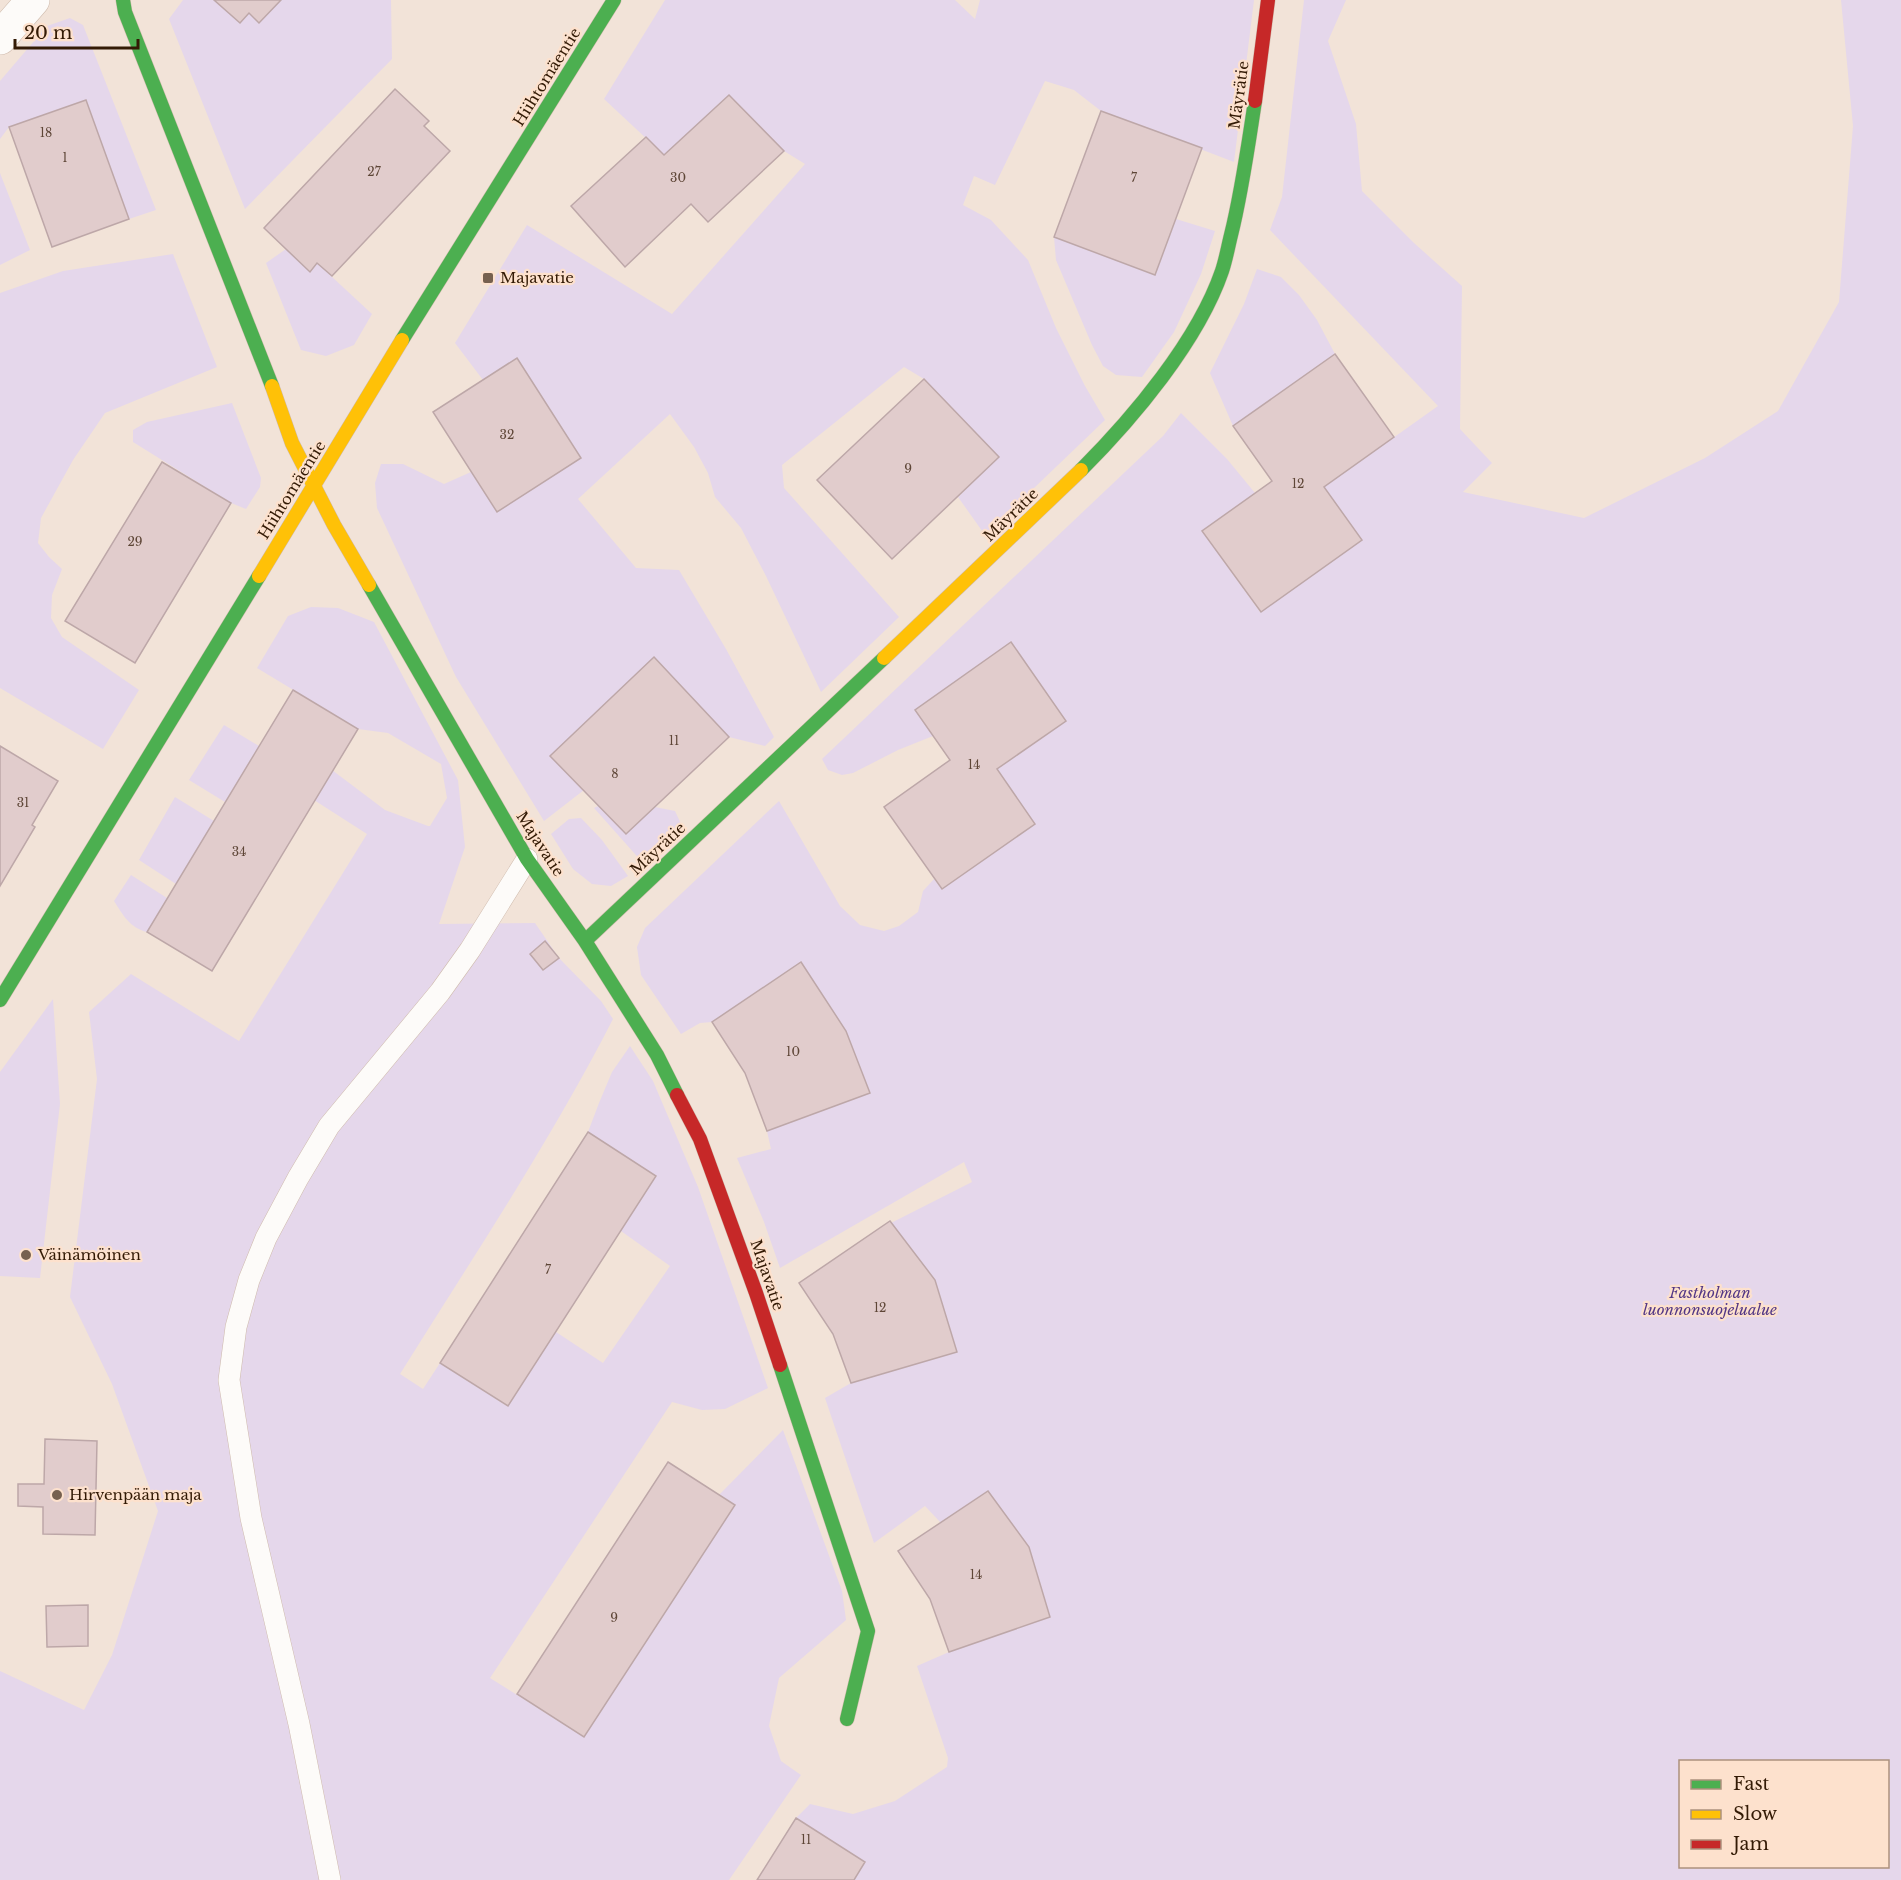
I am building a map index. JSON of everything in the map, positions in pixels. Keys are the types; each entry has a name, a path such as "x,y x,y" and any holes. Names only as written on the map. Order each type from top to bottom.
{"street":[{"path":"0,38 33,0"},
{"name":"Majavatie","path":"123,0 124,12 271,384 292,443 334,525 527,859 585,941 657,1055 700,1139 759,1304 868,1631 847,1719"},
{"name":"Hiihtomäentie","path":"0,1000 314,484 614,0"},
{"name":"Mäyrätie","path":"585,941 1056,496 1116,435 1177,356 1202,315 1225,260 1242,190 1268,0"}],"lane":[{"path":"330,1880 299,1724 249,1507 229,1380 236,1327 249,1280 266,1238 329,1126 440,992 470,950 527,859"}],"green space":[{"path":"183,0 214,0 240,23 249,13 281,0 391,0 392,59 245,209 169,19"},
{"path":"665,0 955,0 975,19 980,0 1254,0 1234,162 1101,111 1074,90 1045,81 995,185 974,176 963,205 991,220 1028,260 1056,328 1105,420 985,535 958,497 999,457 924,379 904,367 782,465 784,488 899,617 821,692 741,528 715,497 708,473 694,447 670,414 578,499 636,568 679,570 774,737 765,746 729,737 654,658 584,790 544,821 456,677 377,508 375,483 381,464 403,464 444,484 471,472 497,512 483,380 455,343 527,225 672,314 805,164 784,151 729,95 664,155 604,99"},
{"name":"Fastholman luonnonsuojelualue","path":"1304,0 1346,0 1328,41 1356,124 1362,191 1414,243 1462,286 1460,429 1492,463 1463,492 1584,518 1705,458 1778,411 1839,302 1853,126 1841,0 1901,0 1901,1880 854,1880 865,1862 796,1818 810,1804 853,1814 895,1801 947,1767 948,1758 917,1666 949,1652 1050,1617 1029,1547 988,1491 941,1523 925,1506 874,1543 825,1398 851,1383 956,1352 935,1280 891,1223 972,1182 964,1162 780,1268 764,1222 737,1158 771,1149 767,1131 870,1093 846,1031 801,962 712,1022 700,1023 681,1034 641,975 637,947 645,928 779,801 840,906 860,925 884,931 899,926 918,912 923,891 934,879 942,889 1035,824 997,769 1066,721 915,710 933,736 898,750 853,773 842,775 828,770 822,759 1163,436 1181,413 1227,459 1255,493 1202,531 1260,612 1361,540 1324,487 1438,406 1270,230 1282,197"},
{"path":"70,18 83,25 156,210 129,219 86,100 9,127 0,139 0,81 47,26"},
{"path":"0,173 30,250 0,265"},
{"path":"1176,219 1215,231 1201,274 1174,332 1142,377 1116,375 1103,366 1092,345 1056,260 1054,237 1155,275"},
{"path":"286,249 311,271 317,263 372,314 354,345 326,356 301,350 266,263"},
{"path":"173,254 217,367 105,413 73,460 41,518 38,543 62,569 52,595 51,618 62,637 139,690 103,749 0,688 0,293 63,271"},
{"path":"1257,269 1281,277 1299,295 1317,320 1335,354 1233,426 1210,373 1244,304"},
{"path":"232,403 261,478 260,487 246,509 231,503 133,442 133,430 147,422"},
{"path":"311,607 338,608 374,622 458,780 465,847 439,924 535,923 559,958 601,1001 613,1019 537,1155 400,1374 423,1389 440,1363 507,1406 556,1332 603,1363 670,1266 621,1231 588,1132 612,1072 630,1046 653,1081 698,1187 768,1388 725,1409 702,1410 672,1402 490,1678 584,1737 735,1505 719,1495 783,1430 842,1591 846,1620 779,1678 769,1726 781,1761 801,1775 729,1880 0,1880 0,1671 84,1710 112,1655 158,1511 112,1384 70,1297 97,1079 89,1012 131,974 239,1041 367,834 314,800 332,770 385,810 428,826 447,798 441,764 388,733 358,729 257,668 288,616"},
{"path":"224,725 259,746 225,802 189,780"},
{"path":"175,797 214,821 176,884 139,860"},
{"path":"598,806 626,834 655,807 675,811 682,826 643,863 594,808"},
{"path":"581,818 602,840 628,876 611,886 592,884 573,869 551,834 569,819"},
{"path":"131,875 167,898 147,932 131,924 114,901"},
{"path":"53,999 60,1104 40,1278 0,1276 0,1072"}],"building":[{"path":"214,0 281,0 259,23 249,13 240,23"},
{"path":"395,89 429,121 424,126 450,151 332,276 317,263 310,272 264,228"},
{"path":"729,95 784,151 708,222 691,204 625,267 571,206 646,137 664,155"},
{"path":"86,100 129,219 52,247 9,127"},
{"path":"1101,111 1202,148 1155,275 1054,237"},
{"path":"1335,354 1394,437 1324,487 1362,540 1261,612 1202,531 1272,481 1233,426"},
{"path":"517,358 581,458 497,512 433,412"},
{"path":"924,379 999,457 892,559 817,480"},
{"path":"162,462 231,503 135,663 65,621"},
{"path":"1011,642 1066,721 997,769 1035,824 942,889 884,807 950,760 915,710"},
{"path":"654,657 729,737 626,834 550,756"},
{"path":"293,690 358,729 212,971 147,932"},
{"path":"0,746 58,781 32,825 35,827 0,886"},
{"path":"545,941 559,958 543,970 530,954"},
{"path":"801,962 846,1031 870,1093 767,1131 745,1073 712,1022"},
{"path":"588,1132 656,1176 508,1406 440,1363"},
{"path":"890,1221 935,1280 957,1352 851,1383 833,1334 799,1283"},
{"name":"Hirvenpään maja","path":"45,1439 97,1441 95,1535 43,1534 43,1507 18,1506 18,1484 44,1484"},
{"path":"668,1462 735,1505 584,1737 517,1694"},
{"path":"988,1491 1029,1547 1050,1617 949,1652 930,1599 898,1551"},
{"path":"88,1605 88,1646 47,1647 46,1606"},
{"path":"796,1818 865,1862 854,1880 757,1880"}],"traffic: fast":[{"path":"123,0 125,12 272,386"},
{"path":"402,340 614,0"},
{"path":"1081,470 1122,427 1162,377 1181,351 1211,298 1223,266 1235,218 1255,101"},
{"path":"0,1000 259,576"},
{"path":"369,585 527,859 585,941 657,1055 677,1095"},
{"path":"585,941 884,658"},
{"path":"780,1365 868,1631 847,1719"}],"traffic: slow":[{"path":"259,576 402,340"},
{"path":"272,386 292,443 334,525 369,585"},
{"path":"884,658 1081,470"}],"traffic: jam":[{"path":"1255,101 1268,0"},
{"path":"677,1095 700,1139 780,1365"}],"place":[{"name":"Majavatie","path":"488,278"},
{"name":"Väinämöinen","path":"26,1255"},
{"name":"Hirvenpään maja","path":"57,1495"}]}
